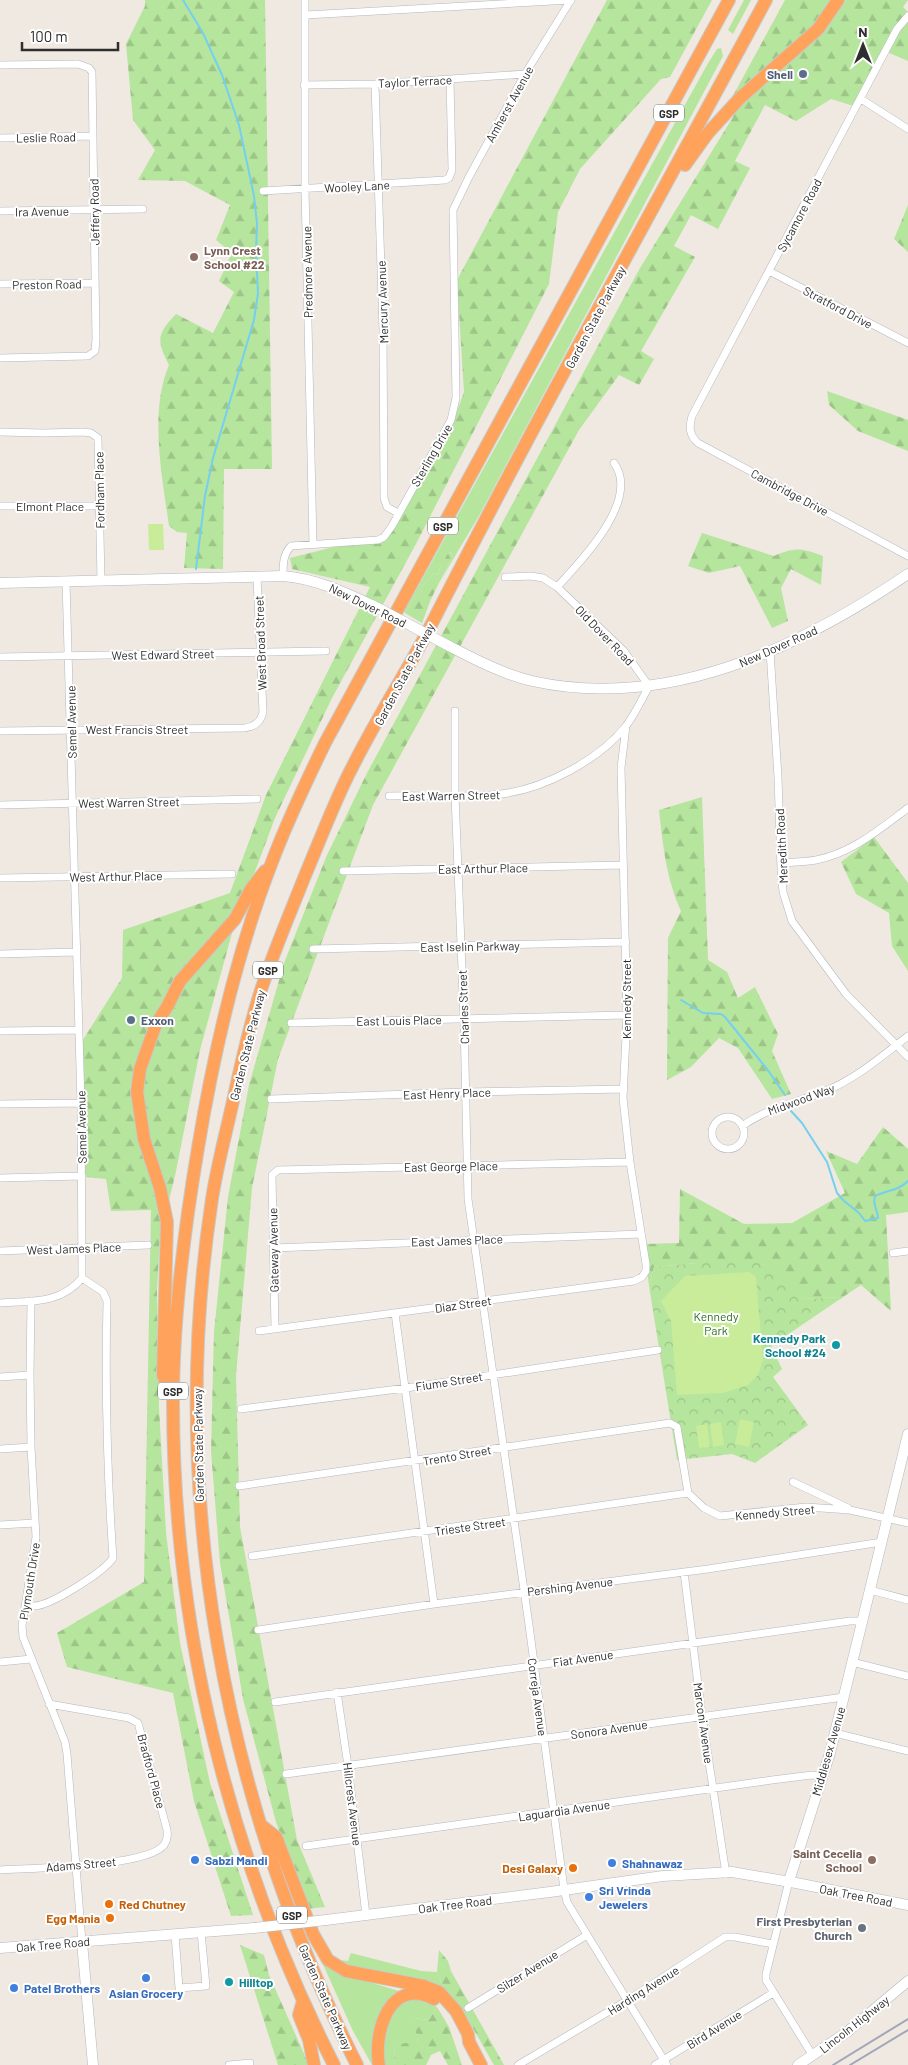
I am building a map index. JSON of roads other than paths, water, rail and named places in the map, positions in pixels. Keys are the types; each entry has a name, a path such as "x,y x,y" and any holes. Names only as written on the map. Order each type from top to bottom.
{"highway":[{"name":"Garden State Parkway","path":"334,2065 303,2001 269,1918 228,1792 201,1678 180,1537 173,1402 174,1360 191,1189 211,1072 239,960 271,863 309,776 341,711 383,638 729,0"},
{"name":"Garden State Parkway","path":"357,2065 313,1970 284,1894 236,1736 216,1643 201,1528 196,1410 199,1316 216,1176 250,1026 275,949 345,781 418,650 471,546 766,0"},
{"path":"656,203 708,133 740,98 818,29 838,0"},
{"path":"173,1402 163,1375 167,1222 160,1188 144,1138 136,1092 140,1069 156,1024 180,981 235,919 251,889 271,863"},
{"path":"262,1826 276,1837 311,1928 328,1960 346,1971 424,1986 439,1992 456,2011 481,2065"},
{"path":"378,2065 377,2040 382,2020 392,2005 407,1995 420,1994 436,2000 446,2010 462,2037 469,2042"},
{"path":"303,2001 299,2015 309,2040 314,2065"}],"street":[{"name":"Predmore Avenue","path":"305,0 305,189 313,544"},
{"path":"306,15 571,0"},
{"name":"Amherst Avenue","path":"453,210 468,177 525,74 571,0"},
{"name":"Sycamore Road","path":"692,416 897,29 908,16"},
{"name":"Jeffery Road","path":"0,65 78,64 89,68 93,79 96,346 92,354 79,358 0,358"},
{"name":"Taylor Terrace","path":"304,85 375,84 525,74"},
{"name":"Wooley Lane","path":"263,191 441,182 449,178 452,170 450,79"},
{"name":"Mercury Avenue","path":"375,84 383,330 384,498 388,507 398,513"},
{"path":"861,98 908,129"},
{"name":"Leslie Road","path":"0,138 93,136"},
{"name":"Ira Avenue","path":"0,212 143,209"},
{"name":"Sterling Drive","path":"283,576 283,563 286,552 291,546 384,538 452,420 456,408 453,210"},
{"name":"Stratford Drive","path":"769,271 908,343"},
{"name":"Preston Road","path":"0,284 95,283"},
{"name":"Cambridge Drive","path":"692,416 689,429 692,438 698,443 908,556"},
{"name":"Fordham Place","path":"0,432 83,432 96,436 99,444 101,581"},
{"path":"505,576 543,578 557,587 587,554 608,524 619,495 622,480 614,464"},
{"name":"Elmont Place","path":"0,506 99,506"},
{"name":"New Dover Road","path":"0,583 283,576 319,582 346,592 498,670 530,681 582,689 604,690 649,686 686,679 770,651 837,619 908,574"},
{"name":"West Broad Street","path":"257,577 263,709"},
{"name":"Semel Avenue","path":"66,582 81,1103 82,1278"},
{"name":"Old Dover Road","path":"557,587 624,651 649,686"},
{"name":"West Edward Street","path":"0,657 326,650"},
{"name":"Meredith Road","path":"770,651 783,892 792,921 799,933 846,994 895,1046 908,1057"},
{"name":"East Warren Street","path":"389,796 499,794 538,786 600,751 626,726 649,686"},
{"name":"West Francis Street","path":"0,731 244,728 255,726 259,722 263,709"},
{"name":"Charles Street","path":"455,711 455,795 464,1019 466,1165 472,1240 482,1302"},
{"name":"Kennedy Street","path":"626,726 621,768 627,1014 624,1089 630,1162 646,1271"},
{"name":"West Warren Street","path":"0,805 257,799"},
{"path":"781,863 816,860 838,854 870,838 908,808"},
{"name":"East Arthur Place","path":"343,871 623,865"},
{"name":"West Arthur Place","path":"0,878 232,874"},
{"name":"East Iselin Parkway","path":"313,949 626,942"},
{"path":"0,954 76,952"},
{"name":"East Louis Place","path":"291,1023 627,1014"},
{"path":"0,1031 79,1030"},
{"name":"Midwood Way","path":"742,1126 758,1115 774,1108 826,1091 849,1080 873,1065 908,1036"},
{"name":"East Henry Place","path":"271,1099 465,1092 624,1089"},
{"path":"0,1104 81,1103"},
{"path":"730,1117 742,1126 743,1136 737,1145 732,1148 722,1147 714,1140 712,1130 721,1118 730,1117"},
{"name":"East George Place","path":"273,1172 284,1170 630,1162"},
{"name":"Gateway Avenue","path":"273,1172 274,1329"},
{"path":"0,1178 82,1176"},
{"name":"East James Place","path":"274,1248 641,1234"},
{"name":"West James Place","path":"0,1251 148,1246"},
{"path":"893,1253 908,1251"},
{"name":"Diaz Street","path":"259,1331 634,1281 642,1277 646,1271"},
{"path":"0,1303 59,1297 74,1288 82,1278 104,1292 107,1301 105,1367 107,1477 113,1558 108,1566 100,1572 63,1594 36,1606 26,1605"},
{"name":"Plymouth Drive","path":"31,1301 31,1447 36,1537 22,1626 23,1637 30,1659 65,1742 68,1754 82,1942"},
{"name":"Correja Avenue","path":"482,1302 567,1902 666,2062"},
{"path":"395,1313 434,1604"},
{"name":"Fiume Street","path":"241,1409 406,1388 658,1350"},
{"path":"0,1376 30,1375"},
{"name":"Trento Street","path":"239,1486 416,1462 502,1447 670,1423 677,1427 688,1493"},
{"name":"Middlesex Avenue","path":"813,2056 773,1993 766,1977 789,1881 835,1733 908,1434"},
{"path":"0,1449 31,1447"},
{"name":"Kennedy Street","path":"793,1482 850,1510"},
{"name":"Kennedy Street","path":"688,1493 704,1508 725,1517 806,1508 850,1510 908,1523"},
{"name":"Trieste Street","path":"252,1556 513,1520 688,1493"},
{"path":"0,1525 35,1523"},
{"name":"Pershing Avenue","path":"258,1630 434,1604 684,1572 882,1542"},
{"name":"Marconi Avenue","path":"684,1572 702,1716 726,1874"},
{"path":"870,1590 908,1600"},
{"name":"Fiat Avenue","path":"275,1702 850,1621 862,1621"},
{"path":"0,1662 30,1659"},
{"path":"852,1662 908,1676"},
{"name":"Hillcrest Avenue","path":"337,1692 358,1838 366,1915"},
{"name":"Sonora Avenue","path":"286,1774 844,1697"},
{"name":"Bradford Place","path":"49,1704 129,1718 138,1723 168,1832 161,1848"},
{"path":"835,1733 908,1752"},
{"name":"Laguardia Avenue","path":"306,1846 713,1788 810,1775 822,1776"},
{"name":"Adams Street","path":"0,1870 124,1860 161,1848"},
{"path":"0,1863 0,1870"},
{"name":"Oak Tree Road","path":"0,1948 254,1928 663,1876 726,1874 732,1872 789,1881 908,1905"},
{"path":"175,1934 179,1988 206,1986 201,1932"},
{"name":"Silzer Avenue","path":"468,2008 586,1935"},
{"name":"Harding Avenue","path":"518,2065 628,2000 725,1937 773,1944"},
{"path":"82,1942 93,2065"},
{"name":"Lincoln Highway","path":"798,2065 847,2032 908,1981"},
{"name":"Bird Avenue","path":"655,2065 666,2062 773,1993"},
{"path":"229,2065 250,2063"}],"waterway":[{"path":"183,0 203,33 222,75 239,125 254,196 257,223 258,293 254,320 213,458 205,496 196,569"},
{"path":"681,1000 703,1013 721,1014 725,1017 767,1069 785,1095"},
{"path":"791,1111 802,1123 827,1162 837,1193 865,1221 878,1218 874,1203 875,1196 896,1189 908,1181"}],"railway":[{"path":"833,2065 908,2019"},
{"path":"850,2065 908,2030"}],"place":[{"name":"Shell","path":"803,74"},
{"name":"Lynn Crest School #22","path":"194,257"},
{"name":"Exxon","path":"131,1020"},
{"name":"Kennedy Park School #24","path":"836,1345"},
{"name":"Sabzi Mandi","path":"195,1860"},
{"name":"Saint Cecelia School","path":"872,1860"},
{"name":"Shahnawaz","path":"612,1863"},
{"name":"Desi Galaxy","path":"573,1868"},
{"name":"Sri Vrinda Jewelers","path":"589,1897"},
{"name":"Red Chutney","path":"109,1904"},
{"name":"Egg Mania","path":"110,1918"},
{"name":"First Presbyterian Church","path":"862,1928"},
{"name":"Asian Grocery","path":"146,1978"},
{"name":"Hilltop","path":"229,1982"},
{"name":"Patel Brothers","path":"14,1988"}],"park label":[{"name":"Kennedy Park","path":"716,1323"}]}
